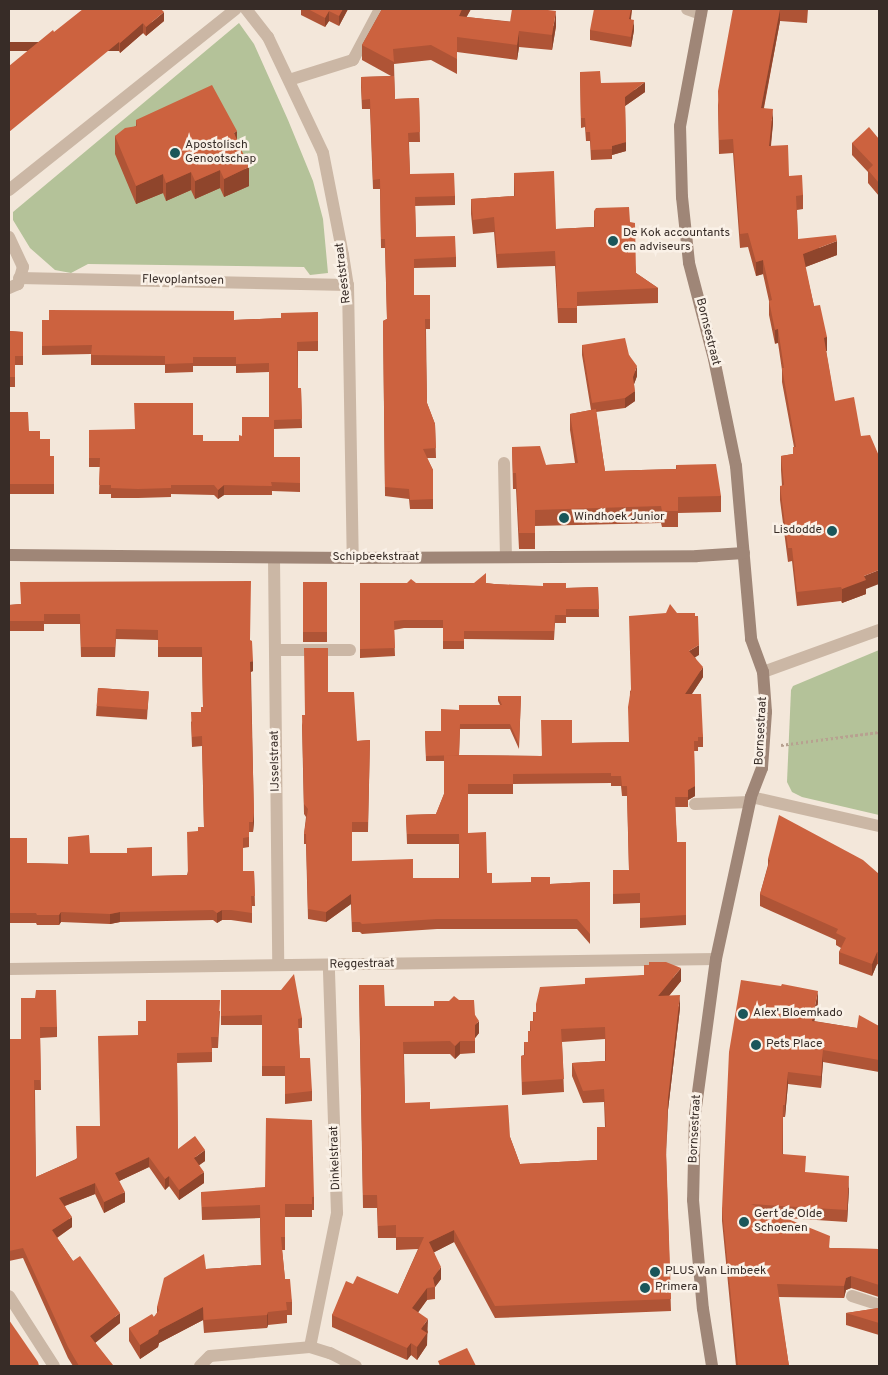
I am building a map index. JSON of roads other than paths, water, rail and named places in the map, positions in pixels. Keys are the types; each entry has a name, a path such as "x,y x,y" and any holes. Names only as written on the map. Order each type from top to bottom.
{"street":[{"path":"9,190 236,9"},
{"name":"Reeststraat","path":"246,9 268,37 323,153 348,285 353,558"},
{"path":"289,80 353,60 380,9"},
{"path":"687,9 701,12"},
{"name":"Bornsestraat","path":"701,12 680,126 682,197 689,263 714,359 736,466 751,639 763,672 766,712 762,768 751,799 716,959 695,1115 694,1200 703,1309 712,1366"},
{"path":"9,238 23,266 18,284 9,288"},
{"name":"Flevoplantsoen","path":"19,278 348,285"},
{"path":"504,464 506,557"},
{"name":"Schipbeekstraat","path":"9,555 353,558 697,556 744,553"},
{"name":"IJsselstraat","path":"274,558 278,965"},
{"path":"763,672 879,630"},
{"path":"275,650 350,650"},
{"path":"695,804 751,799 879,826"},
{"name":"Reggestraat","path":"9,970 716,959"},
{"name":"Dinkelstraat","path":"310,1347 337,1213 329,966"},
{"path":"9,1296 54,1366"},
{"path":"852,1296 879,1305"},
{"path":"200,1366 210,1356 310,1347 330,1353 356,1366"}],"place":[{"name":"Apostolisch Genootschap","path":"175,153"},
{"name":"De Kok accountants en adviseurs","path":"613,241"},
{"name":"Windhoek Junior","path":"564,518"},
{"name":"Lisdodde","path":"832,531"},
{"name":"Alex' Bloemkado","path":"743,1014"},
{"name":"Pets Place","path":"756,1045"},
{"name":"Gert de Olde Schoenen","path":"744,1222"},
{"name":"PLUS Van Limbeek","path":"655,1272"},
{"name":"Primera","path":"645,1288"}]}
